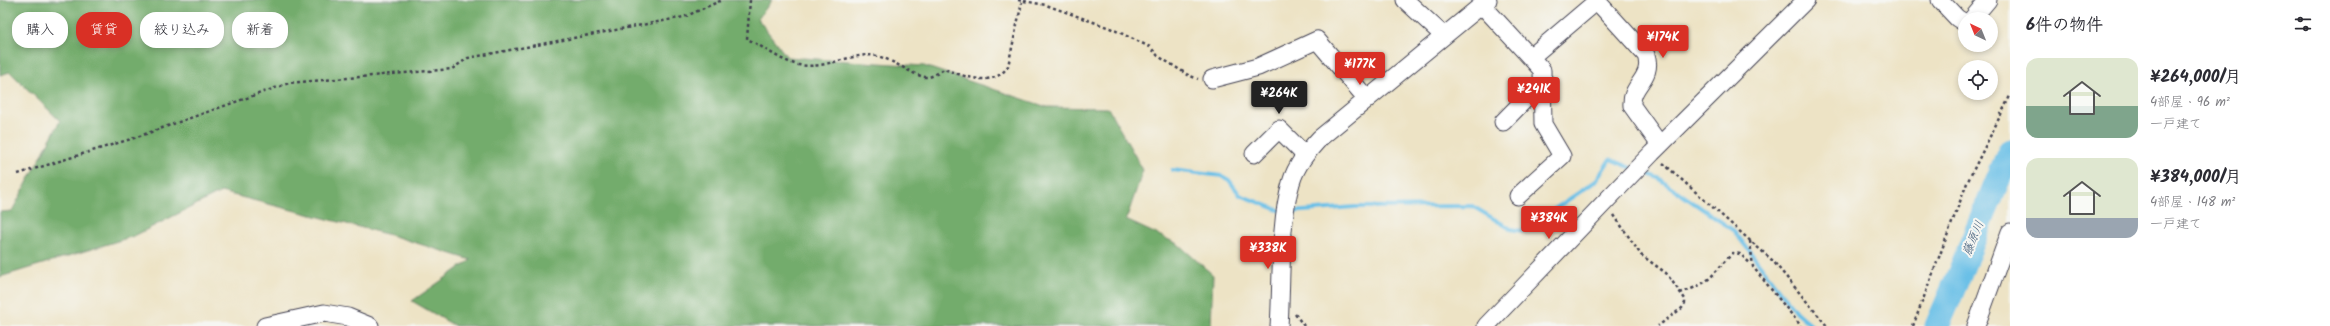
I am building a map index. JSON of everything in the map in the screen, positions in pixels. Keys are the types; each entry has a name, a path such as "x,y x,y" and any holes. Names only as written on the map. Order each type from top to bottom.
{"street":[{"path":"1405,0 1444,36"},
{"path":"1531,57 1597,0 1646,55 1649,63 1648,71 1634,92 1632,106 1656,149"},
{"path":"1486,326 1656,149 1806,0"},
{"path":"1940,0 1958,19"},
{"path":"1978,12 1988,0"},
{"path":"1279,326 1285,212 1291,183 1305,155 1320,138 1485,2 1542,70 1544,80 1543,124 1562,156 1518,196"},
{"path":"1212,79 1258,67 1317,40 1367,99"},
{"path":"1502,122 1544,80"},
{"path":"1254,154 1279,129 1305,155"},
{"path":"1976,326 2010,232"},
{"path":"265,326 324,313 348,317 370,326"}],"path":[{"path":"18,174 134,138 290,84 452,70 468,58 684,17 722,0"},
{"path":"750,0 747,39 784,60 799,65 820,66 862,55 877,56 895,62 925,77 933,76 944,69 976,80 993,78 1003,73 1008,66 1022,2"},
{"path":"1018,0 1022,2 1046,5 1110,28 1150,47 1158,56 1188,75 1198,79 1212,79"},
{"path":"1913,326 1967,183 2010,96"},
{"path":"1656,149 1773,261 1827,326"},
{"path":"1605,202 1641,255 1666,273 1685,303 1682,308 1658,326"},
{"path":"1750,240 1751,264"},
{"path":"1680,293 1703,285 1712,279 1733,253 1740,254 1751,264 1802,326"}],"green space":[{"path":"0,0 772,0 758,19 787,57 924,66 1047,107 1108,108 1143,170 1126,220 1178,244 1213,275 1211,326 455,326 412,301 471,260 394,236 221,192 134,236 0,277 0,212 12,211 60,121 10,72 0,75"}],"waterway":[{"name":"藤原川","path":"1937,326 2010,151"},
{"path":"1290,212 1355,207 1472,206 1511,229 1522,231 1596,181 1610,159 1632,168"},
{"path":"1172,170 1222,176 1229,180 1240,195 1281,211"},
{"path":"1640,171 1658,178 1734,231 1796,312 1812,326"}]}
